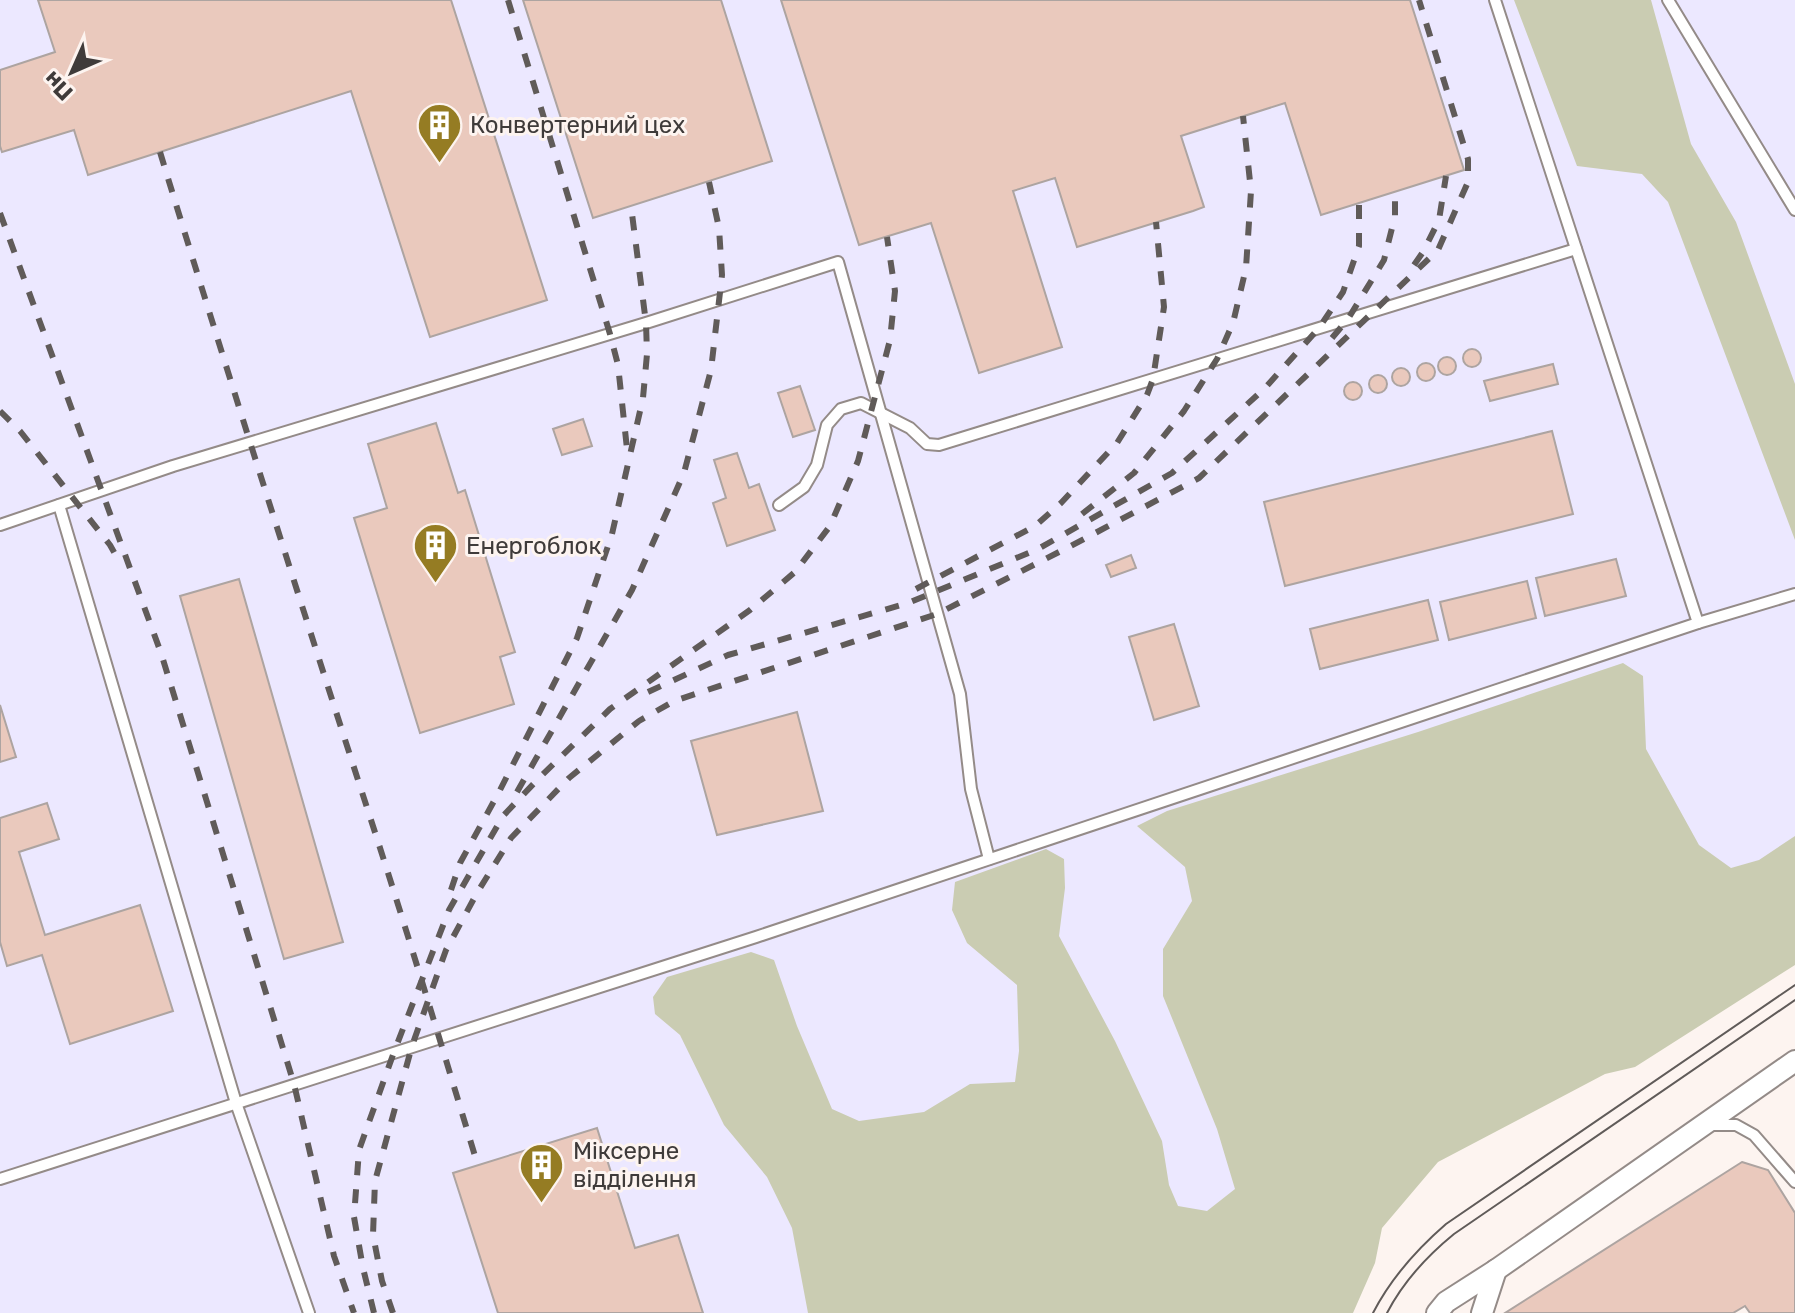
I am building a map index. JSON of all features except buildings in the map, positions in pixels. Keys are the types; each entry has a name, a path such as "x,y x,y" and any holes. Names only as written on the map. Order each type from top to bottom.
{"street":[{"path":"1437,1313 1446,1302 1795,1061"},
{"path":"1482,1313 1496,1270"}],"lane":[{"path":"1495,0 1698,623"},
{"path":"1668,0 1795,210"},
{"path":"779,505 804,487 817,465 827,425 841,409 861,403 910,428 927,444 939,445 1576,249"},
{"path":"0,525 173,466 838,262 960,694 971,789 989,859"},
{"path":"59,505 236,1103 309,1313"},
{"path":"0,1179 742,941 1698,623 1795,594"},
{"path":"1702,1125 1736,1125 1754,1135 1795,1182"}],"shaded area":[{"path":"0,0 1795,0 1795,884 1134,1313 0,1313"}],"green space":[{"path":"1514,0 1651,0 1691,144 1736,222 1795,384 1795,540 1668,202 1642,174 1577,166"},
{"path":"1623,663 1643,676 1646,749 1699,845 1731,868 1759,860 1795,836 1795,965 1635,1067 1605,1074 1438,1162 1382,1228 1375,1263 1353,1313 808,1313 792,1228 767,1177 724,1125 680,1035 655,1014 653,997 667,977 751,952 774,960 797,1026 832,1109 859,1121 924,1112 970,1084 1015,1082 1019,1051 1017,985 967,943 952,910 955,882 1046,849 1064,859 1065,888 1059,936 1115,1041 1162,1141 1169,1185 1178,1206 1207,1211 1235,1189 1217,1129 1163,996 1163,949 1192,901 1185,867 1137,826 1167,811"}],"tram line":[{"path":"1373,1313 1405,1265 1446,1224 1795,985"},
{"path":"1387,1313 1416,1270 1454,1234 1795,1000"}],"railway":[{"path":"508,0 610,334 618,365 627,449"},
{"path":"393,1313 382,1281 373,1235 375,1181 412,1046 446,950 511,838 569,778 639,721 674,701 937,614 1199,478 1438,250 1468,182 1468,159 1419,0"},
{"path":"1082,514 1134,473 1184,411 1217,359 1233,323 1246,268 1251,191 1243,116"},
{"path":"160,152 478,1166"},
{"path":"1414,265 1439,220 1446,176"},
{"path":"517,792 632,590 684,473 711,370 722,275 719,228 709,182"},
{"path":"1332,338 1348,319 1384,260 1395,216 1395,192"},
{"path":"648,692 728,655 908,603 1038,549 1172,473 1265,388 1319,328 1343,292 1359,246 1359,203"},
{"path":"451,890 460,863 577,638 612,534 643,398 647,354 631,206"},
{"path":"0,213 161,653 294,1084 334,1256 354,1313"},
{"path":"916,589 1035,526 1117,443 1147,395 1153,379 1164,307 1156,222"},
{"path":"374,1313 354,1217 359,1150 449,910 503,816 539,778 610,709 750,610 795,572 830,526 858,461 890,340 895,291 887,237"},
{"path":"0,411 20,431 110,545 119,561"}],"place":[{"name":"Конвертерний цех","path":"439,164"},
{"name":"Енергоблок","path":"435,585"},
{"name":"Міксерне відділення","path":"542,1204"}]}
